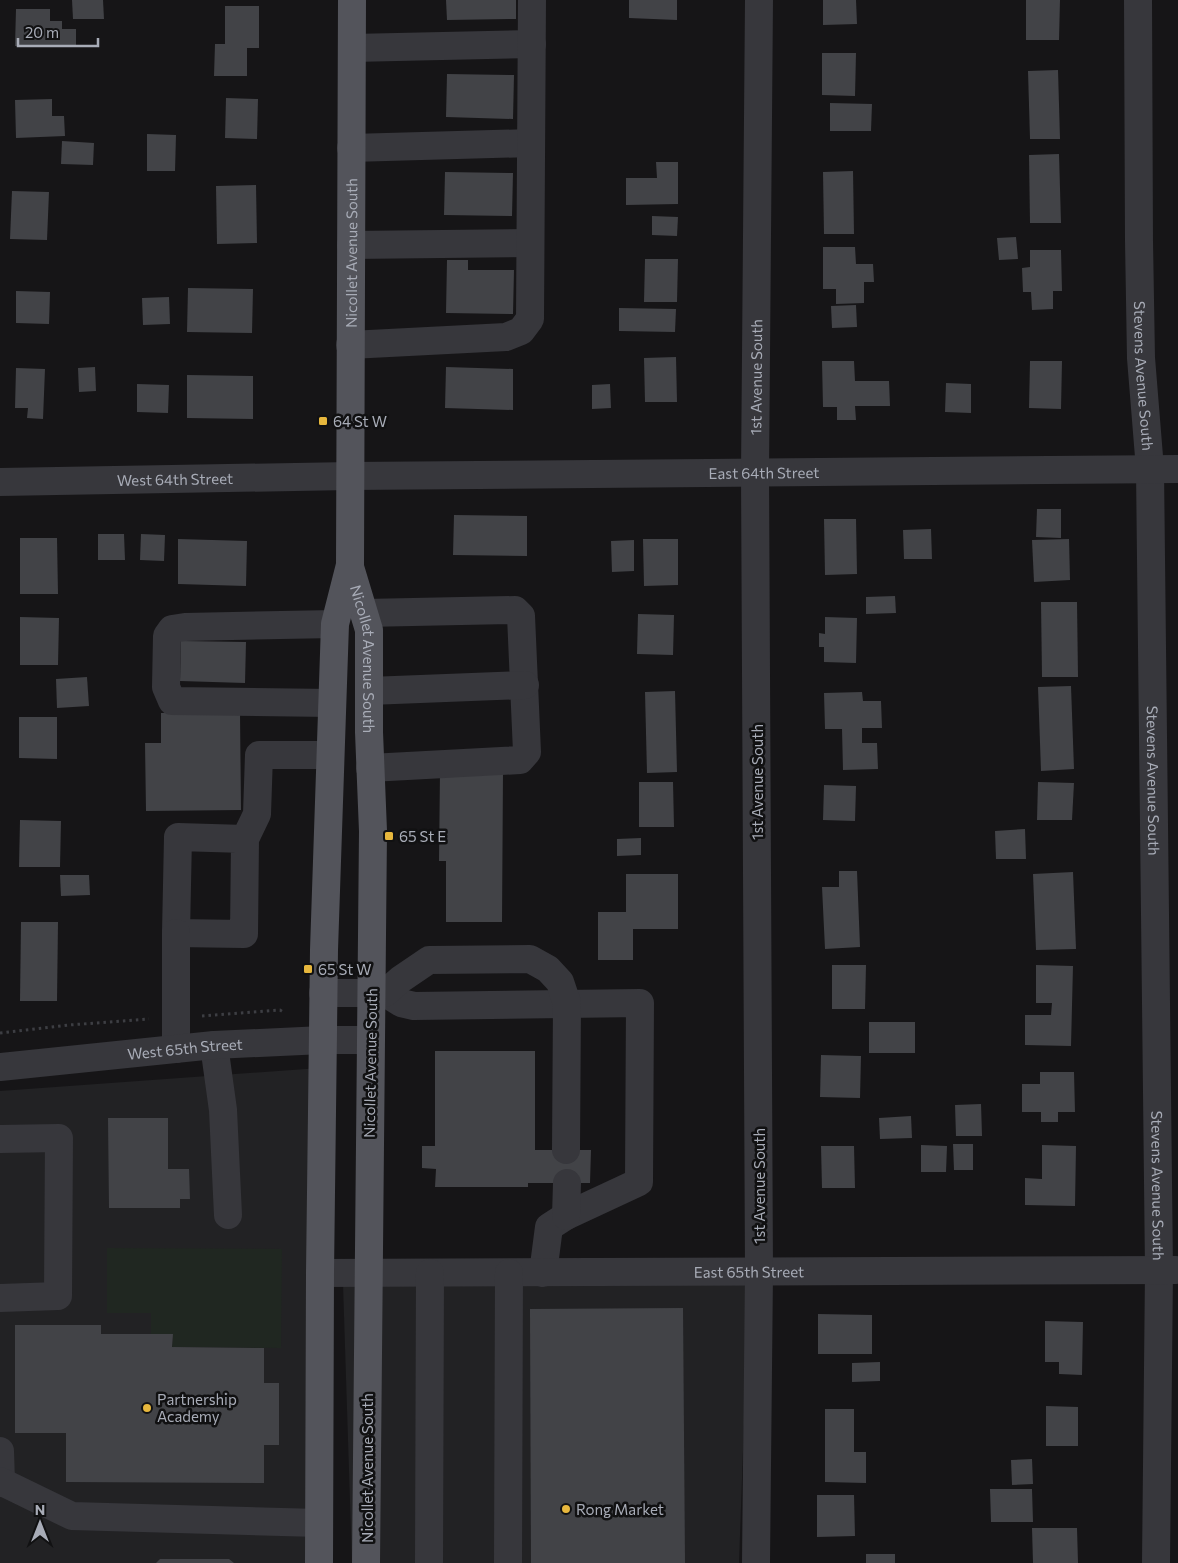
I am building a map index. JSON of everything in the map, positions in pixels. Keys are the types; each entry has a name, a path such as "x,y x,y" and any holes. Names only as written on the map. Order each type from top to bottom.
{"main road":[{"name":"Nicollet Avenue South","path":"319,1563 323,993 330,755 335,624 350,565 352,0"},
{"name":"Nicollet Avenue South","path":"350,565 369,630 370,768 378,993 370,1040 366,1563"}],"street":[{"path":"350,344 506,337 522,331 530,319 532,0"},
{"name":"1st Avenue South","path":"756,1563 759,1272 755,473 759,0"},
{"name":"Stevens Avenue South","path":"1138,0 1141,338 1150,469 1168,1270 1156,1563"},
{"path":"352,48 532,44"},
{"path":"351,148 531,143"},
{"path":"351,245 530,243"},
{"name":"East 64th Street","path":"350,476 1178,469"},
{"name":"West 64th Street","path":"0,482 350,476"},
{"path":"364,613 516,610 522,616 525,685 526,752 520,760 370,768"},
{"path":"332,703 172,700 166,687 167,636 172,629 185,627 335,624"},
{"path":"369,691 525,685"},
{"path":"176,933 244,934 245,839 257,814 259,755 330,755"},
{"path":"176,1049 178,837 245,839"},
{"path":"378,993 429,960 530,959 548,969 560,982 567,1003 566,1150"},
{"path":"323,993 378,993 401,1003 414,1006 640,1003 640,1182 566,1216 549,1227 543,1273"},
{"name":"West 65th Street","path":"0,1067 214,1045 323,1040 370,1040"},
{"path":"214,1045 223,1110 228,1215"},
{"path":"0,1139 59,1138 58,1296 0,1298"},
{"path":"566,1216 567,1183"},
{"name":"East 65th Street","path":"320,1273 1168,1270"},
{"path":"429,1563 430,1273"},
{"path":"508,1273 508,1563"},
{"path":"0,1452 1,1482 72,1516 319,1523"}],"path":[{"path":"0,1033 280,1010"}],"shaded area":[{"path":"320,1068 314,1563 0,1563 0,1091"},
{"path":"107,1248 282,1249 281,1348 172,1347 173,1334 151,1334 151,1313 107,1313"},
{"path":"749,1282 739,1563 352,1563 343,1284"}],"building":[{"path":"72,0 103,0 104,19 73,19"},
{"path":"446,0 516,0 516,19 447,20"},
{"path":"629,0 677,0 677,20 629,18"},
{"path":"823,0 856,0 857,24 823,25"},
{"path":"1026,0 1060,0 1059,40 1026,40"},
{"path":"225,6 259,6 259,48 247,48 247,76 214,76 215,44 225,44"},
{"path":"16,9 50,9 50,21 62,21 62,29 76,29 76,47 15,46"},
{"path":"822,53 856,53 855,96 822,95"},
{"path":"1058,70 1060,139 1030,139 1028,71"},
{"path":"447,74 514,75 513,119 446,117"},
{"path":"226,98 258,99 257,139 225,138"},
{"path":"52,99 52,116 64,116 65,136 16,138 15,100"},
{"path":"830,103 872,104 871,131 830,131"},
{"path":"147,134 176,135 175,171 147,171"},
{"path":"62,141 94,143 93,165 61,164"},
{"path":"1059,154 1061,223 1030,223 1029,155"},
{"path":"656,162 678,162 678,204 626,205 626,178 657,178"},
{"path":"853,171 854,234 824,234 823,172"},
{"path":"445,172 513,173 512,216 444,215"},
{"path":"256,185 257,243 217,244 216,186"},
{"path":"12,191 49,192 47,240 10,239"},
{"path":"652,216 678,217 677,236 652,235"},
{"path":"1016,237 1018,259 999,260 997,238"},
{"path":"823,247 855,247 856,264 873,264 874,282 864,282 864,303 836,304 836,289 823,289"},
{"path":"1030,250 1061,250 1062,291 1053,291 1053,309 1032,310 1031,292 1023,292 1022,268 1030,267"},
{"path":"645,259 678,259 677,302 644,302"},
{"path":"447,260 468,260 468,270 514,270 513,314 446,313"},
{"path":"188,288 253,289 252,333 187,332"},
{"path":"16,291 50,292 49,324 16,323"},
{"path":"169,297 170,324 143,325 142,298"},
{"path":"856,305 857,327 832,328 831,306"},
{"path":"619,308 676,309 675,332 619,331"},
{"path":"676,357 677,402 645,402 644,358"},
{"path":"822,361 854,361 855,381 889,381 890,406 855,406 856,420 837,420 837,407 823,407"},
{"path":"1030,361 1062,361 1061,409 1029,408"},
{"path":"95,367 96,391 79,392 78,368"},
{"path":"446,367 513,369 513,410 445,408"},
{"path":"16,368 45,369 43,419 27,418 28,408 15,408"},
{"path":"187,375 253,376 253,419 187,418"},
{"path":"946,383 971,384 971,413 945,412"},
{"path":"137,384 169,385 168,413 137,412"},
{"path":"610,384 611,408 592,409 592,385"},
{"path":"1037,509 1061,509 1061,538 1036,537"},
{"path":"454,515 527,516 527,556 453,555"},
{"path":"824,519 856,519 857,574 825,575"},
{"path":"931,529 932,559 904,559 903,530"},
{"path":"98,534 124,534 125,560 98,560"},
{"path":"141,534 165,535 164,561 140,560"},
{"path":"20,538 57,538 58,594 20,594"},
{"path":"178,539 247,541 246,586 178,584"},
{"path":"643,539 678,539 678,585 644,586"},
{"path":"1069,539 1070,580 1034,582 1032,540"},
{"path":"634,540 634,571 612,572 611,541"},
{"path":"895,596 896,613 866,614 866,597"},
{"path":"1041,602 1077,602 1078,677 1042,677"},
{"path":"638,614 674,615 673,655 637,654"},
{"path":"20,617 59,618 58,665 20,665"},
{"path":"825,617 857,618 856,663 824,662 824,647 819,647 819,633 825,634"},
{"path":"181,641 246,642 245,683 180,681"},
{"path":"87,677 89,706 57,708 56,679"},
{"path":"1071,686 1074,769 1041,771 1038,687"},
{"path":"675,691 677,772 647,773 645,692"},
{"path":"862,692 863,701 881,701 882,728 862,728 862,743 877,743 878,769 843,770 842,729 825,729 824,693"},
{"path":"240,712 241,810 146,811 145,743 161,743 161,713"},
{"path":"19,717 57,717 57,759 19,758"},
{"path":"440,771 503,772 502,922 446,922 446,861 439,861"},
{"path":"639,782 673,782 674,827 639,827"},
{"path":"1038,782 1074,783 1072,820 1037,820"},
{"path":"824,785 856,786 855,821 823,820"},
{"path":"20,820 61,821 60,867 19,867"},
{"path":"1025,829 1026,859 996,859 995,831"},
{"path":"641,838 641,855 617,856 617,839"},
{"path":"839,871 857,871 860,947 825,949 822,887 839,887"},
{"path":"1073,872 1076,949 1036,950 1033,874"},
{"path":"626,874 678,874 678,929 633,929 633,960 598,960 598,912 626,912"},
{"path":"60,875 89,875 90,895 61,896"},
{"path":"21,922 58,922 57,1001 20,1001"},
{"path":"832,965 866,965 865,1009 832,1009"},
{"path":"1036,965 1073,966 1071,1046 1025,1045 1025,1015 1051,1015 1052,1003 1036,1003"},
{"path":"869,1022 915,1022 915,1053 869,1053"},
{"path":"435,1051 535,1051 535,1150 591,1150 590,1183 528,1183 528,1187 435,1187 436,1169 422,1168 422,1146 435,1146"},
{"path":"821,1055 861,1056 860,1098 820,1097"},
{"path":"1040,1072 1074,1072 1075,1112 1058,1112 1058,1122 1041,1122 1041,1112 1022,1112 1022,1084 1040,1084"},
{"path":"981,1104 982,1136 956,1136 955,1105"},
{"path":"911,1116 912,1138 880,1139 879,1118"},
{"path":"108,1118 168,1118 168,1169 189,1169 190,1199 180,1199 180,1208 109,1208"},
{"path":"953,1144 973,1144 973,1170 954,1170"},
{"path":"921,1145 947,1146 946,1172 921,1172"},
{"path":"1042,1145 1076,1146 1075,1206 1025,1205 1025,1178 1042,1179"},
{"path":"821,1146 854,1146 855,1188 822,1188"},
{"path":"683,1308 685,1563 531,1563 530,1309"},
{"path":"818,1314 872,1315 872,1354 818,1354"},
{"path":"1045,1321 1083,1322 1082,1375 1059,1374 1059,1362 1045,1362"},
{"name":"Partnership Academy","path":"15,1325 101,1325 101,1334 173,1334 172,1347 264,1348 264,1383 279,1383 279,1445 264,1445 264,1483 66,1482 66,1433 15,1433"},
{"path":"880,1362 880,1381 852,1382 852,1363"},
{"path":"1046,1406 1078,1407 1078,1446 1046,1446"},
{"path":"825,1409 854,1409 854,1452 866,1452 866,1483 825,1482"},
{"path":"1032,1459 1033,1484 1012,1485 1011,1460"},
{"path":"990,1489 1032,1489 1033,1522 991,1522"},
{"path":"817,1495 854,1495 855,1536 817,1537"},
{"path":"1032,1528 1077,1528 1078,1563 1033,1563"},
{"path":"866,1554 895,1554 895,1563 866,1563"},
{"path":"160,1559 229,1559 234,1563 156,1563"}],"place":[{"name":"64 St W","path":"323,421"},
{"name":"65 St E","path":"389,836"},
{"name":"65 St W","path":"308,969"},
{"name":"Partnership Academy","path":"147,1408"},
{"name":"Rong Market","path":"566,1509"}]}
